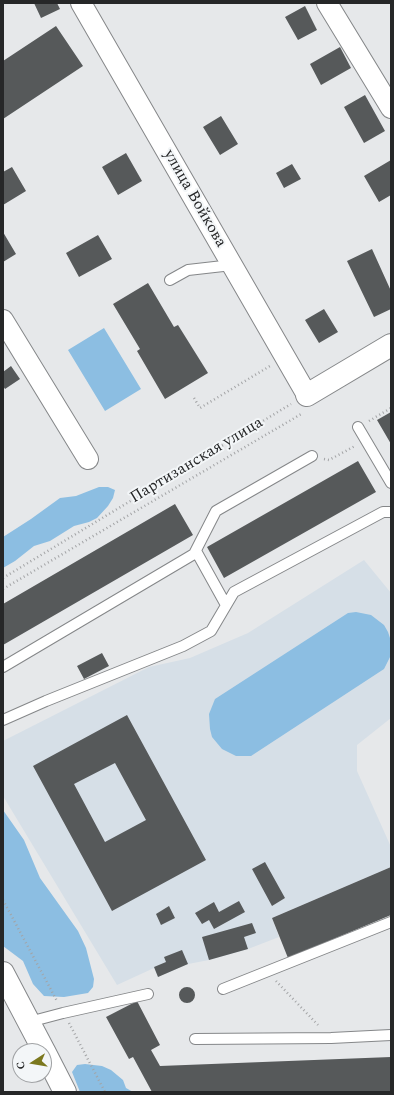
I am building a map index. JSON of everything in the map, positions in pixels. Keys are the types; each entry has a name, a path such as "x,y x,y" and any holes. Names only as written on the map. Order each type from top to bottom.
{"street":[{"name":"улица Войкова","path":"81,3 286,357 307,402"},
{"path":"327,3 391,108"},
{"path":"3,320 88,459"},
{"path":"307,402 391,345"},
{"path":"3,973 40,1043"},
{"path":"52,1067 65,1092"}],"lane":[{"path":"170,280 188,270 232,265"},
{"path":"358,427 391,483"},
{"path":"3,667 194,554 216,511 312,456"},
{"path":"5,715 183,646 210,631 234,592 383,512 391,512"},
{"path":"196,551 226,606"},
{"path":"222,989 391,922"},
{"path":"29,1022 63,1012 148,994"},
{"path":"195,1039 331,1038 391,1035"}],"path":[{"path":"194,398 200,408 286,357"},
{"path":"3,589 307,402"},
{"name":"Партизанская улица","path":"3,578 307,402"},
{"path":"358,427 391,408"},
{"path":"312,456 329,460 366,440"},
{"path":"3,900 105,1092"},
{"path":"266,972 331,1038"}],"shaded area":[{"path":"104,328 141,389 105,411 68,350"},
{"path":"99,487 108,487 115,490 113,498 108,506 97,518 74,526 50,541 34,546 15,561 3,568 3,537 60,498 76,496"},
{"path":"364,560 391,593 391,718 357,745 357,771 391,847 391,867 272,918 279,937 248,949 209,960 188,964 158,977 154,968 117,985 3,796 3,741 149,667 190,658 248,633"},
{"path":"356,612 371,615 384,625 388,632 391,641 391,655 384,669 251,756 236,756 222,749 212,737 210,729 209,714 215,699 348,613"},
{"path":"3,810 24,840 40,878 78,931 86,948 94,979 93,987 88,993 64,997 44,996 33,984 23,961 3,946"},
{"path":"85,1064 102,1066 111,1070 123,1080 126,1088 133,1092 80,1092 72,1072 77,1065"}],"building":[{"path":"34,3 57,3 60,9 41,18"},
{"path":"305,6 317,30 298,40 285,17"},
{"path":"56,26 83,66 3,119 3,61"},
{"path":"340,47 351,68 321,85 310,64"},
{"path":"365,95 385,131 364,143 344,107"},
{"path":"221,116 238,144 220,155 203,127"},
{"path":"126,153 142,181 118,195 102,167"},
{"path":"391,160 391,195 379,202 364,176"},
{"path":"292,164 301,179 284,188 276,173"},
{"path":"12,167 26,191 3,205 3,172"},
{"path":"3,232 16,254 3,262"},
{"path":"98,235 112,259 79,277 66,253"},
{"path":"372,249 391,291 391,309 374,317 347,261"},
{"path":"148,283 174,327 178,325 208,373 165,399 137,351 140,349 113,304"},
{"path":"324,309 338,332 319,343 305,320"},
{"path":"11,366 20,379 5,389 3,386 3,372"},
{"path":"391,412 391,444 377,420"},
{"path":"358,461 376,492 224,578 207,547"},
{"path":"175,504 193,535 3,645 3,604"},
{"path":"102,653 109,666 84,679 77,666"},
{"path":"127,715 206,860 112,911 33,766","holes":["115,763 146,820 105,842 74,784"]},
{"path":"265,862 285,898 272,906 252,869"},
{"path":"391,867 391,915 288,958 272,918"},
{"path":"239,901 245,912 214,929 209,920 202,924 195,913 214,902 219,912"},
{"path":"169,906 175,918 161,925 156,914"},
{"path":"252,923 256,933 244,937 248,949 209,960 202,937"},
{"path":"182,950 188,964 158,977 154,967 166,962 164,957"},
{"path":"184,987 190,987 195,992 193,1001 190,1003 184,1003 179,998 179,992"},
{"path":"137,1001 160,1045 151,1050 160,1066 391,1057 391,1091 152,1092 133,1057 129,1059 106,1017"}]}
